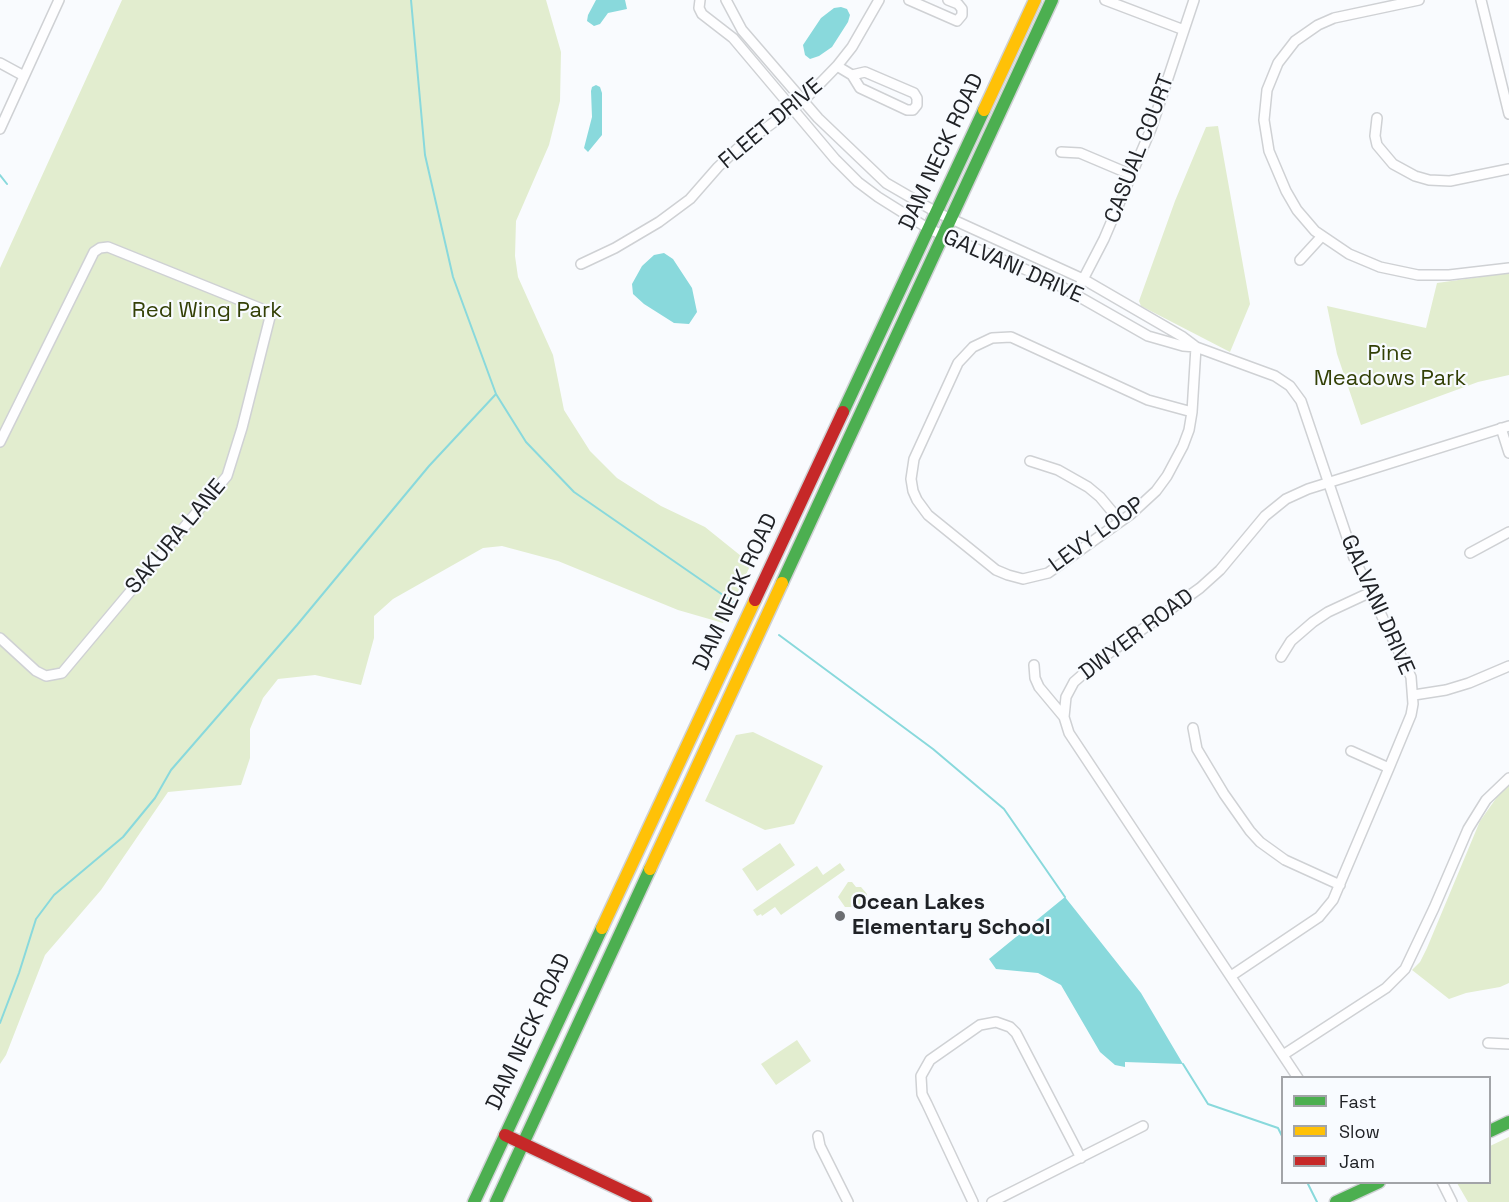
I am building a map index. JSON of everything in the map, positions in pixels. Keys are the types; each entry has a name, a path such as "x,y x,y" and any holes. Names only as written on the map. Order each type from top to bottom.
{"main road":[{"name":"DAM NECK ROAD","path":"474,1202 1035,0"},
{"name":"DAM NECK ROAD","path":"496,1202 1052,0"},
{"path":"642,842 658,850"},
{"path":"1491,1131 1509,1122"},
{"path":"505,1135 646,1202"},
{"path":"1336,1202 1362,1186"}],"street":[{"path":"0,129 59,0"},
{"name":"GALVANI DRIVE","path":"700,0 699,8 702,14 733,38 835,159 858,182 878,197 929,229 1076,293 1148,336 1182,346 1196,346"},
{"name":"GALVANI DRIVE","path":"726,0 742,30 803,101 879,177 936,212 1083,279 1196,346 1275,376 1290,386 1301,401 1351,548 1410,677 1414,695 1411,715 1333,900 1319,917 1230,976"},
{"name":"FLEET DRIVE","path":"581,264 615,248 659,222 690,199 737,149 803,101 837,66 861,34 879,0"},
{"path":"909,0 957,21 962,15 962,9 958,4 948,0"},
{"path":"1105,0 1184,30"},
{"name":"CASUAL COURT","path":"1076,293 1132,175 1151,129 1194,0"},
{"path":"1419,0 1334,18 1318,25 1295,41 1284,54 1267,90 1264,113 1269,151 1286,191 1306,221 1322,236 1363,260 1380,267 1410,274 1436,276 1509,268"},
{"path":"1481,0 1509,114"},
{"path":"0,63 24,76"},
{"path":"837,66 852,75 856,85 865,91 907,110 913,110 917,105 914,93 865,72 852,75"},
{"path":"1377,118 1377,146 1393,164 1415,176 1429,180 1450,181 1509,169"},
{"path":"1060,152 1080,153 1132,175"},
{"path":"1300,260 1322,236"},
{"name":"SAKURA LANE","path":"0,442 94,252 100,248 108,247 262,309 270,317 242,429 227,476 62,673 46,676 36,671 0,638"},
{"name":"LEVY LOOP","path":"1192,412 1148,400 1011,337 992,338 982,341 968,351 958,363 914,459 913,491 928,515 996,570 1023,579 1048,573 1143,504 1167,476 1183,446 1192,412 1196,346"},
{"path":"1505,427 1509,453"},
{"name":"DWYER ROAD","path":"1064,717 1066,697 1074,682 1098,661 1200,588 1232,558 1275,506 1298,493 1505,427"},
{"path":"1030,462 1058,470 1088,487 1111,508 1120,521"},
{"path":"1470,553 1509,532"},
{"path":"1281,657 1291,641 1313,622 1328,612 1371,592"},
{"path":"1034,665 1035,678 1039,687 1064,717 1069,733 1297,1076"},
{"path":"1414,695 1446,690 1469,683 1509,666"},
{"path":"1193,728 1197,749 1250,831 1272,852 1285,860 1340,885"},
{"path":"1351,751 1389,768"},
{"path":"1283,1055 1386,988 1405,969 1468,829 1486,800 1509,778"},
{"path":"973,1202 927,1104 920,1084 923,1069 930,1060 980,1025 996,1022 1010,1027 1016,1033 1082,1158"},
{"path":"1488,1043 1509,1044"},
{"path":"992,1202 1143,1126"},
{"path":"818,1136 820,1146 848,1202"},
{"path":"1443,1184 1452,1202"}],"green space":[{"name":"Red Wing Park","path":"122,0 546,0 561,52 560,101 549,145 516,221 515,256 518,277 553,355 564,410 590,451 617,478 661,506 705,527 751,564 723,623 678,610 558,561 502,546 483,548 393,599 374,616 374,638 361,685 315,675 278,679 263,698 250,729 250,758 241,785 168,792 101,890 45,955 6,1055 0,1064 0,268"},
{"path":"1218,126 1250,304 1230,352 1141,306 1139,301 1175,201 1206,127"},
{"name":"Pine Meadows Park","path":"1509,273 1509,375 1478,382 1361,425 1337,354 1327,306 1426,328 1437,283"},
{"path":"753,732 823,766 794,824 765,830 705,801 736,735"},
{"path":"1509,785 1509,983 1449,999 1412,970 1420,962 1427,948 1480,821 1497,797"},
{"path":"780,843 795,865 757,891 742,869"},
{"path":"840,863 845,870 781,915 775,907 762,916 761,914 757,916 753,910 817,866 823,875"},
{"path":"848,882 861,887 867,894 866,903 861,907 845,907 838,897"},
{"path":"797,1040 811,1061 776,1085 761,1064"},
{"path":"1509,1137 1509,1202 1468,1202 1458,1184 1491,1184 1491,1146"}],"water":[{"path":"596,0 625,0 627,9 608,13 600,24 594,26 587,21"},
{"path":"834,8 847,9 850,15 848,22 832,47 810,59 805,55 803,45 821,18"},
{"path":"596,85 600,87 602,93 602,135 588,152 584,148 592,117 591,91"},
{"path":"664,253 673,259 692,288 697,312 689,324 674,323 644,304 633,294 632,284 642,266 654,255"},
{"path":"1065,897 1141,993 1183,1064 1125,1062 1125,1067 1115,1065 1100,1052 1061,985 1038,973 996,969 989,959"}],"waterway":[{"path":"411,0 425,155 453,277 496,394 526,442 574,492 733,602"},
{"path":"0,175 7,184"},
{"path":"0,1023 36,919 54,895 123,837 155,798 171,770 297,625 429,466 496,394"},
{"path":"779,635 933,749 1004,809 1065,897"},
{"path":"1183,1064 1208,1104 1278,1128 1281,1134"},
{"path":"1308,1184 1317,1202"}],"traffic: fast":[{"path":"782,583 1052,0"},
{"path":"843,412 984,110"},
{"path":"496,1202 650,869"},
{"path":"474,1202 602,928"},
{"path":"1491,1131 1509,1122"},
{"path":"1336,1202 1375,1184"}],"traffic: slow":[{"path":"984,110 1035,0"},
{"path":"650,869 782,583"},
{"path":"602,928 755,600"}],"traffic: jam":[{"path":"755,600 843,412"},
{"path":"505,1135 646,1202"}],"place":[{"name":"Ocean Lakes Elementary School","path":"840,916"}]}
